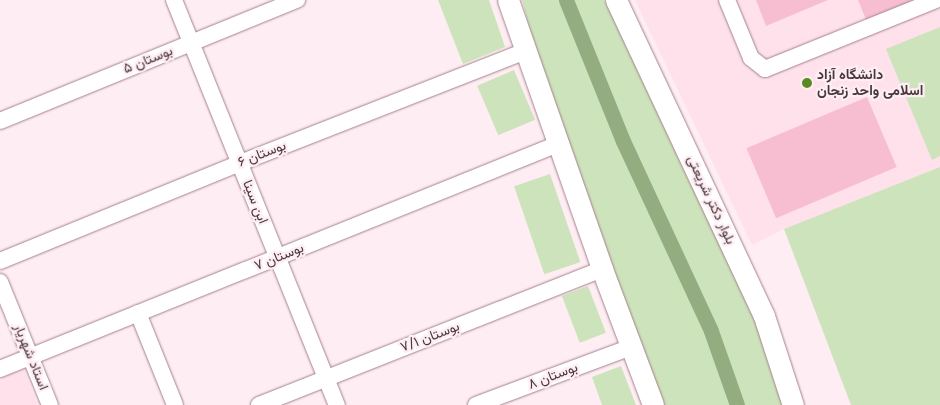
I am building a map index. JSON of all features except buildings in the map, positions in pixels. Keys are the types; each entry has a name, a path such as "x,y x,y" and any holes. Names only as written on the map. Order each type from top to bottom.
{"main road":[{"path":"508,0 602,269 653,405"},
{"name":"بلوار دکتر شریعتی","path":"616,0 764,316 793,405"}],"street":[{"name":"ابن سینا","path":"174,0 337,405"},
{"name":"بوستان ۵","path":"0,121 297,0"},
{"path":"727,0 751,58 765,69 936,0"},
{"name":"بوستان ۶","path":"0,261 240,163 526,51"},
{"name":"بوستان ۷","path":"0,369 558,144"},
{"name":"بوستان ۷/۱","path":"259,405 602,269"},
{"name":"استاد شهریار","path":"0,282 50,405"},
{"path":"138,313 175,405"},
{"name":"بوستان ۸","path":"476,405 631,347"}],"shaded area":[{"name":"دانشگاه آزاد اسلامی واحد زنجان","path":"635,0 940,0 940,167 784,229 752,245"},
{"path":"23,367 38,405 0,405 0,377"}],"green space":[{"path":"438,0 489,0 505,47 463,64"},
{"path":"522,0 604,0 637,64 684,171 752,308 782,405 663,405 540,69"},
{"path":"940,27 940,156 932,160 886,49"},
{"path":"514,70 535,120 498,135 477,86"},
{"path":"940,167 940,405 851,405 784,229"},
{"path":"550,174 580,262 544,274 514,186"},
{"path":"588,286 606,333 580,343 562,296"},
{"path":"621,366 636,405 602,405 592,377"}],"waterway":[{"path":"566,0 623,141 711,331 737,405"}],"place":[{"name":"دانشگاه آزاد اسلامی واحد زنجان","path":"807,83"}]}
